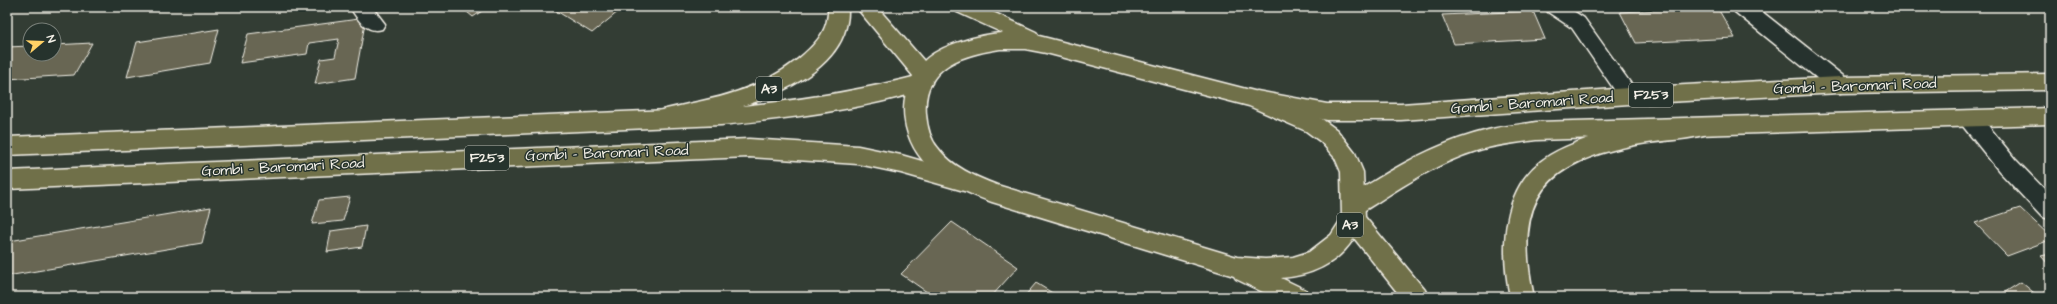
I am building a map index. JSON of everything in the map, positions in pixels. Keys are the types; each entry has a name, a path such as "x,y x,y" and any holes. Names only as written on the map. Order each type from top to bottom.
{"main road":[{"name":"A3","path":"658,119 716,107 745,98 771,88 794,75 828,44 837,26 838,7"},
{"path":"866,7 923,79"},
{"name":"A3","path":"964,7 1046,44"},
{"name":"A3","path":"1000,41 1025,41 1046,44 1254,98 1314,125 1330,136 1344,153 1352,172 1354,212 1339,242 1316,260 1293,267 1265,270 1237,267 992,193 964,182 945,169 930,155 918,134 914,115 917,93 923,79 934,64 976,45 1000,41"},
{"name":"Gombi - Baromari Road","path":"7,146 658,119 760,113 808,108 883,94 923,79"},
{"name":"Gombi - Baromari Road","path":"1254,98 1327,112 1401,112 1629,96 1840,85 2050,82"},
{"name":"Gombi - Baromari Road","path":"1354,212 1416,167 1449,152 1487,139 1536,131 2050,116"},
{"path":"1522,297 1514,254 1517,225 1528,194 1545,171 1567,157 1597,145 1641,135 1703,127"},
{"name":"Gombi - Baromari Road","path":"7,180 749,148 858,155 901,164 964,182"},
{"name":"A3","path":"1354,212 1416,297"},
{"name":"A3","path":"1213,260 1265,281 1297,297"}],"street":[{"path":"360,7 375,24"},
{"path":"1742,7 1840,85"},
{"path":"1970,119 2007,165 2050,210"}],"lane":[{"path":"1554,7 1578,23 1629,96"}],"building":[{"path":"461,7 488,7 473,17"},
{"path":"550,7 624,7 592,33"},
{"path":"1679,7 1717,7 1735,38 1636,43 1620,12 1679,9"},
{"path":"1533,11 1545,39 1454,44 1442,15"},
{"path":"366,18 355,78 315,84 321,59 335,57 339,39 309,43 307,54 240,63 248,34"},
{"path":"219,29 210,63 127,77 137,42"},
{"path":"92,43 74,75 7,79 7,47 22,46 22,62 62,62 62,45"},
{"path":"350,197 343,221 312,224 319,200"},
{"path":"211,207 202,243 7,276 7,244 15,240"},
{"path":"2020,208 2050,236 2050,240 2007,256 1975,223"},
{"path":"952,222 1018,267 991,297 934,297 901,274"},
{"path":"366,226 362,247 327,252 331,231"},
{"path":"2050,254 2050,266 2041,256"},
{"path":"2021,282 2039,297 2006,297 2002,294"},
{"path":"1036,283 1059,297 1024,297"}]}
